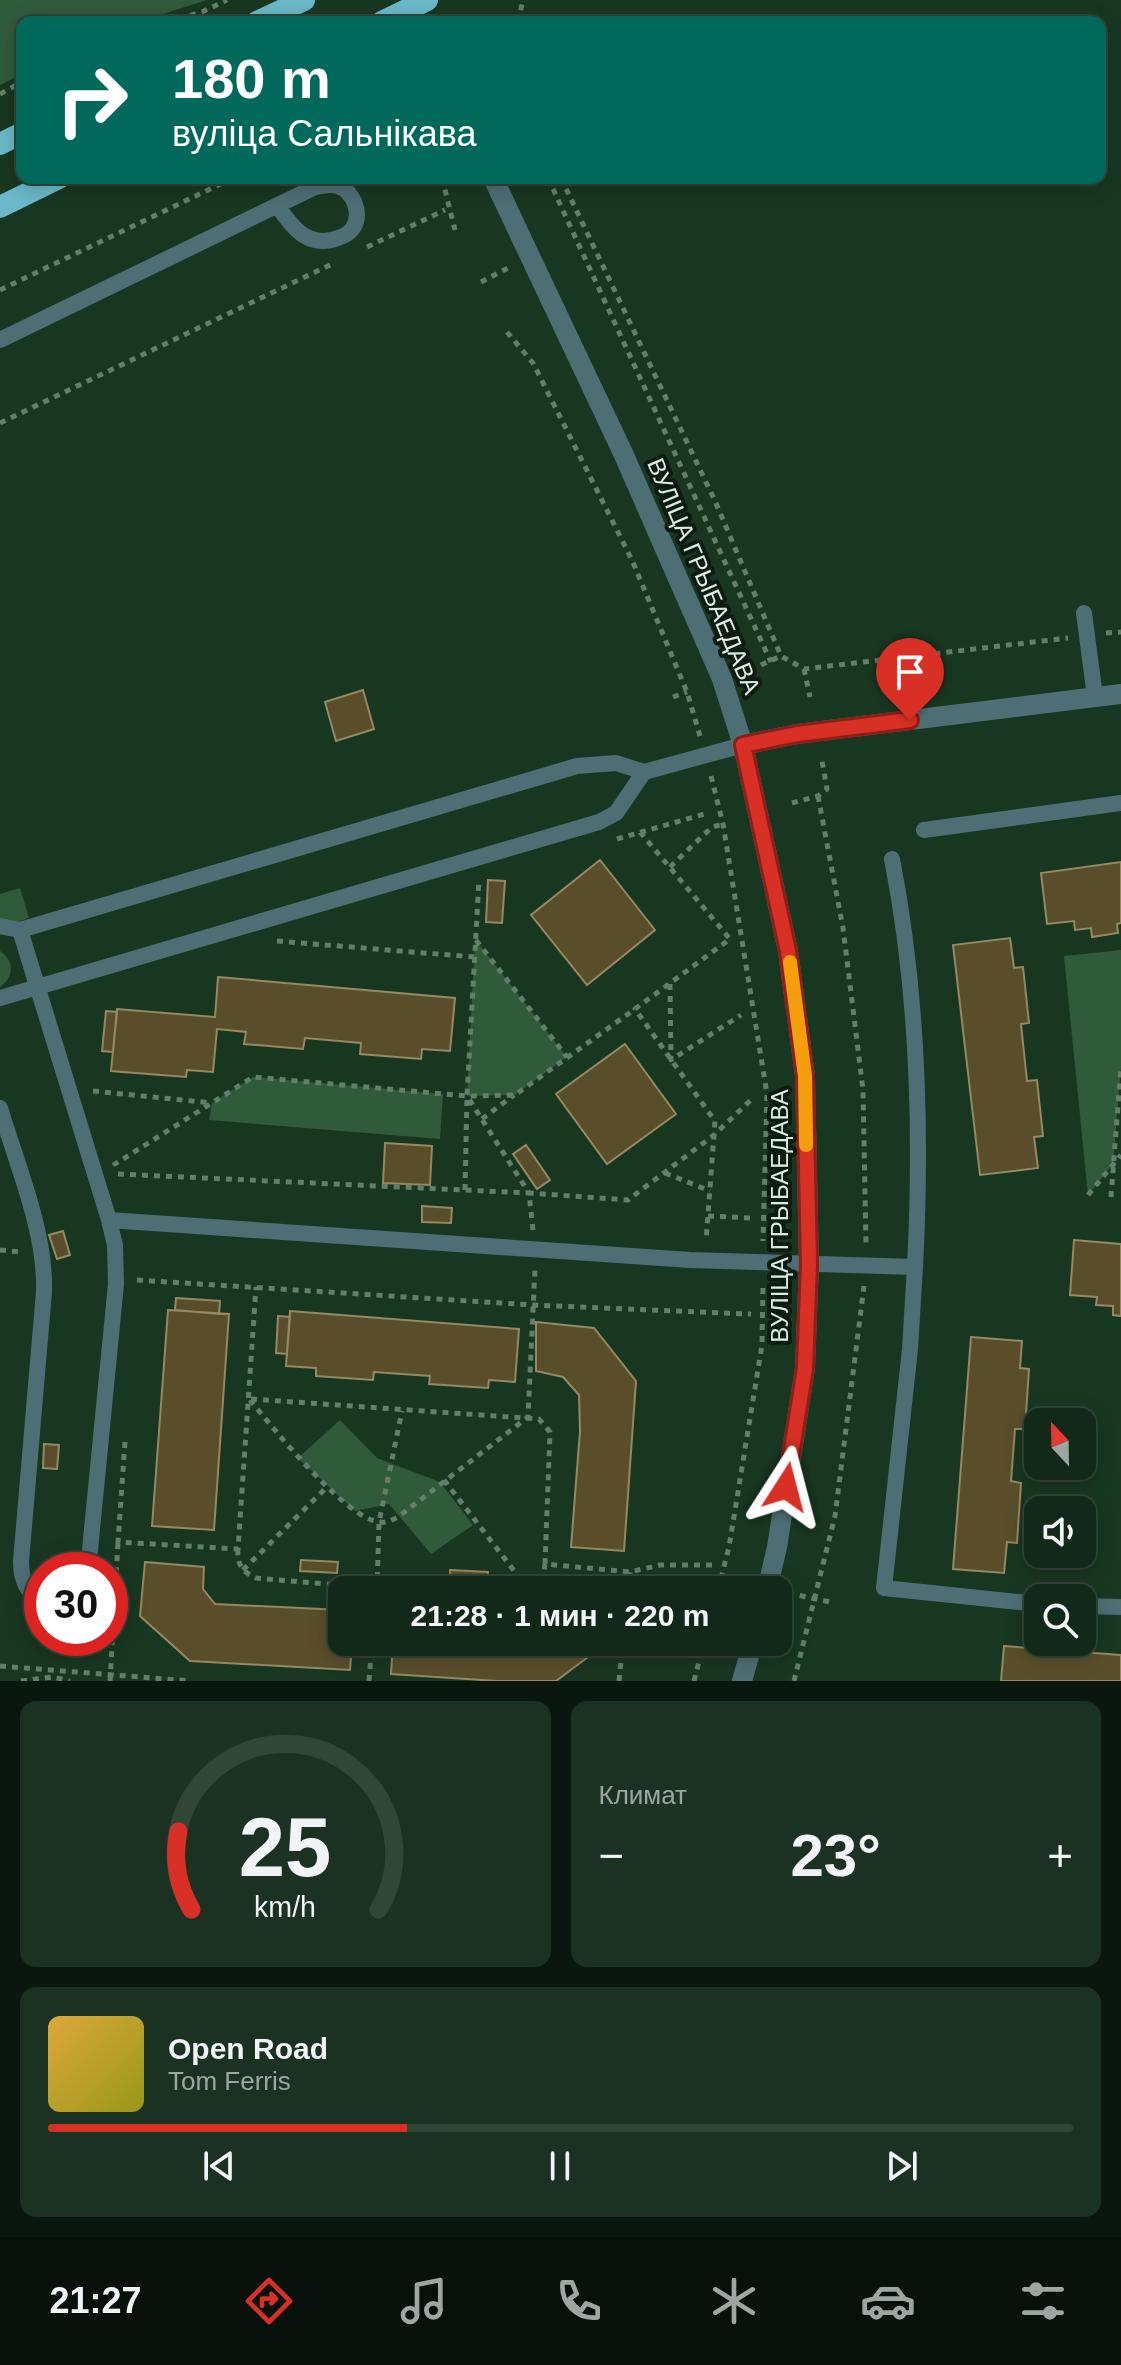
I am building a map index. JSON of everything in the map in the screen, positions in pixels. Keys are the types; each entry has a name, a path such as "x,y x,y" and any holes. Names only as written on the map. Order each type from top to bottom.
{"highway":[{"path":"270,16 304,0"},
{"path":"396,16 415,8"},
{"path":"0,207 47,184"}],"street":[{"name":"ВУЛІЦА ГРЫБАЕДАВА","path":"496,184 623,453 722,679 743,745 788,951 805,1076 809,1264 805,1368 770,1576"},
{"path":"743,745 797,734 1121,694"},
{"path":"742,1681 749,1656"}],"lane":[{"path":"0,340 313,188 336,185 348,192 355,203 355,226 348,233 323,242 300,234 278,206"},
{"path":"1084,613 1095,697"},
{"path":"0,926 20,930 577,766 616,763 644,772 743,745"},
{"path":"0,998 599,822 616,813 644,772"},
{"path":"924,830 1121,803"},
{"path":"892,859 907,944 913,1021 918,1187 908,1364 884,1588 1024,1603"},
{"path":"20,930 109,1220 116,1258 90,1552"},
{"path":"0,1108 40,1241 44,1266 21,1561 24,1580"},
{"path":"109,1220 705,1260 915,1267"},
{"path":"1096,1606 1121,1607"}],"path":[{"path":"188,16 227,0"},
{"path":"0,290 221,184"},
{"path":"444,184 455,230"},
{"path":"551,184 771,662"},
{"path":"564,184 715,501 781,656 804,669 1121,632"},
{"path":"359,251 445,210"},
{"path":"481,282 531,256"},
{"path":"0,423 345,258"},
{"path":"507,332 533,363 632,560 687,692 723,824 767,1094 762,1345 722,1576"},
{"path":"750,670 781,656"},
{"path":"804,669 810,697"},
{"path":"673,697 687,692"},
{"path":"792,803 818,796 827,789 822,761"},
{"path":"794,1681 835,1516 867,1265 863,1090 843,928 818,796"},
{"path":"670,867 712,827 723,824"},
{"path":"482,1119 730,939 640,832"},
{"path":"465,1190 479,878"},
{"path":"475,939 567,1057"},
{"path":"268,940 474,957"},
{"path":"670,983 671,1060"},
{"path":"635,1009 715,1121 705,1260"},
{"path":"671,1060 741,1015"},
{"path":"1111,1197 1121,1067"},
{"path":"89,1076 97,1105"},
{"path":"115,1164 253,1077 467,1096 515,1095"},
{"path":"93,1091 212,1103"},
{"path":"467,1096 529,1193 535,1249 528,1417"},
{"path":"110,1149 118,1176 628,1200 714,1135 754,1097"},
{"path":"1088,1195 1121,1155"},
{"path":"664,1173 710,1191"},
{"path":"708,1216 752,1218"},
{"path":"0,1250 21,1252"},
{"path":"136,1295 137,1280 533,1305 751,1314"},
{"path":"256,1287 237,1557 243,1570 256,1578 328,1585"},
{"path":"250,1399 298,1458 361,1516 379,1522 389,1522 409,1511 444,1480 528,1417"},
{"path":"250,1399 539,1419 550,1432 544,1576"},
{"path":"377,1576 379,1522 402,1411"},
{"path":"110,1678 126,1434"},
{"path":"444,1480 521,1576"},
{"path":"243,1570 328,1486"},
{"path":"118,1542 238,1549"},
{"path":"545,1564 630,1572 660,1565 712,1565"},
{"path":"630,1572 630,1576"},
{"path":"792,1594 830,1602"},
{"path":"369,1681 371,1656"},
{"path":"619,1681 622,1656"},
{"path":"694,1681 700,1656"},
{"path":"0,1666 110,1678 191,1681"},
{"path":"52,1679 54,1670"},
{"path":"21,1681 70,1681"}],"green space":[{"path":"0,0 207,0 157,16 16,16 16,77 0,85"},
{"path":"20,888 29,918 14,923 0,921 0,894"},
{"path":"475,939 567,1057 515,1095 467,1096"},
{"path":"1121,950 1121,1067 1113,1164 1088,1195 1064,956"},
{"path":"0,951 8,959 11,969 8,979 0,987"},
{"path":"253,1077 443,1094 440,1139 209,1120 212,1103"},
{"path":"340,1420 377,1458 440,1482 473,1525 431,1554 389,1504 355,1511 298,1458"}],"building":[{"path":"363,690 374,729 336,741 325,702"},
{"path":"600,860 655,930 587,985 531,915"},
{"path":"1121,862 1121,923 1117,924 1118,933 1092,937 1091,928 1075,930 1074,921 1047,924 1041,873"},
{"path":"488,880 505,881 502,923 486,922"},
{"path":"1010,938 1014,968 1023,967 1029,1023 1021,1024 1027,1081 1037,1080 1043,1136 1034,1137 1038,1168 980,1175 953,945"},
{"path":"218,977 455,998 450,1051 422,1049 421,1059 360,1054 361,1043 305,1038 303,1049 244,1044 246,1032 217,1029 213,1072 187,1070 186,1077 111,1071 117,1009 215,1017"},
{"path":"106,1011 117,1012 113,1052 102,1051"},
{"path":"625,1044 676,1114 607,1164 556,1094"},
{"path":"385,1143 432,1146 430,1185 383,1183"},
{"path":"526,1145 550,1180 537,1189 513,1154"},
{"path":"422,1206 452,1208 451,1223 422,1222"},
{"path":"63,1231 70,1255 57,1259 49,1235"},
{"path":"1074,1240 1121,1244 1121,1316 1113,1315 1113,1306 1096,1305 1097,1297 1070,1295"},
{"path":"176,1298 220,1301 219,1314 175,1310"},
{"path":"168,1310 229,1314 214,1530 152,1526"},
{"path":"290,1311 519,1329 515,1382 489,1380 488,1388 429,1384 430,1376 374,1372 373,1380 316,1376 316,1368 286,1366"},
{"path":"278,1316 290,1317 287,1354 276,1353"},
{"path":"536,1322 594,1328 636,1381 624,1551 571,1547 580,1431 579,1395 563,1377 536,1371"},
{"path":"971,1337 1022,1341 1020,1368 1029,1369 1024,1429 1015,1429 1011,1481 1021,1483 1017,1543 1007,1542 1004,1573 953,1569"},
{"path":"44,1444 59,1445 57,1469 43,1468"},
{"path":"301,1560 338,1562 337,1573 300,1571"},
{"path":"145,1562 204,1567 203,1589 215,1604 328,1609 328,1656 351,1656 350,1670 190,1661 140,1616"},
{"path":"450,1570 488,1572 488,1576 450,1576"},
{"path":"1004,1646 1024,1648 1024,1656 1121,1655 1121,1681 1001,1681"},
{"path":"392,1656 589,1656 556,1681 497,1681 391,1674"}],"slow traffic":[{"path":"790,962 805,1076 806,1145"}],"route":[{"path":"786,1487 805,1368 809,1264 805,1076 788,951 743,745 797,734 910,720"}]}
